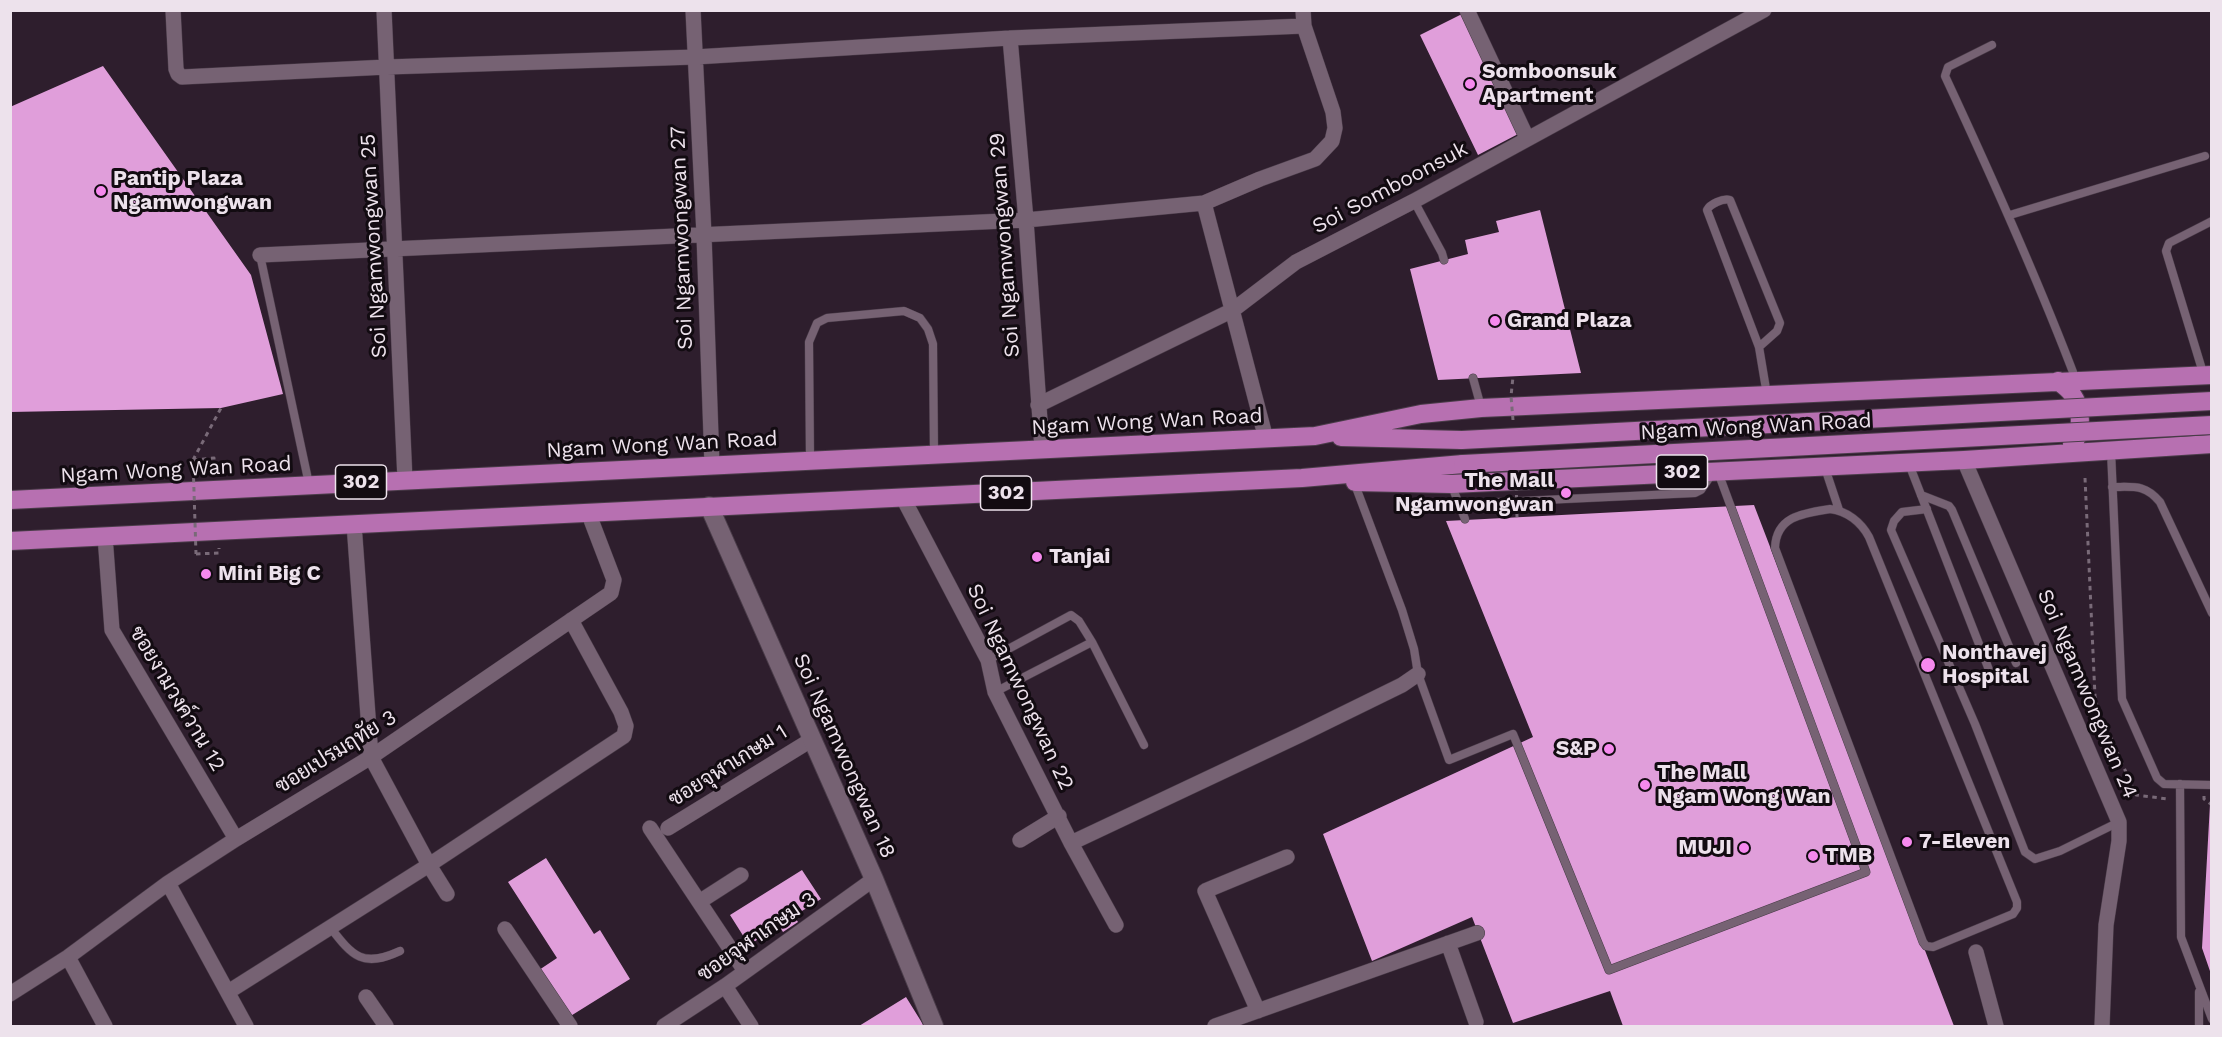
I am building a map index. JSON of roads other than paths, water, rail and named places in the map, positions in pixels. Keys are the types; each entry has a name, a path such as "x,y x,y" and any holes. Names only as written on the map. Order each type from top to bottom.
{"main road":[{"name":"Ngam Wong Wan Road","path":"1315,436 1421,414 1481,408 2208,375"},
{"path":"2058,381 2072,392 2080,417 2075,442 2062,453"},
{"name":"Ngam Wong Wan Road","path":"10,500 1315,436 1462,440 2211,401"},
{"name":"Ngam Wong Wan Road","path":"10,541 1302,478 1463,464 2211,425"},
{"name":"Ngam Wong Wan Road","path":"1302,478 1354,482 1451,484 1964,460 2211,444"}],"street":[{"path":"172,10 176,69 182,77 387,67 695,57 1303,18 1333,112 1335,128 1332,141 1315,159 1260,178 1204,203 1026,220 260,255"},
{"name":"Soi Ngamwongwan 25","path":"384,10 405,480"},
{"name":"Soi Ngamwongwan 27","path":"693,10 704,235 711,465"},
{"path":"1467,10 1527,138"},
{"name":"Soi Somboonsuk","path":"1038,405 1233,310 1296,262 1414,201 1764,10"},
{"name":"Soi Ngamwongwan 29","path":"1010,38 1026,220 1042,449"},
{"path":"1204,203 1266,439"},
{"name":"Soi Ngamwongwan 24","path":"1964,460 2119,822 2119,841 2106,925 2102,1026"},
{"name":"Soi Ngamwongwan 22","path":"903,498 988,660 995,692 1071,843 1116,925"},
{"name":"Soi Ngamwongwan 18","path":"709,506 874,879 934,1026"},
{"name":"ซอยเปรมฤทัย 3","path":"10,994 68,957 168,883 236,838 371,757 611,593 614,580 588,512"},
{"path":"354,524 371,757 447,894"},
{"name":"ซอยงามวงค์วาน 12","path":"105,536 112,630 236,838"},
{"path":"228,993 429,865 624,736 626,726 621,712 571,620"},
{"path":"1071,843 1402,685 1418,674"},
{"name":"ซอยจุฬาเกษม 1","path":"668,828 811,740"},
{"path":"1020,840 1059,816"},
{"path":"650,828 745,970"},
{"path":"1258,1011 1205,891 1287,857"},
{"path":"699,903 741,875"},
{"name":"ซอยจุฬาเกษม 3","path":"664,1026 725,986 874,879"},
{"path":"168,883 246,1026"},
{"path":"505,929 570,1026"},
{"path":"1215,1026 1240,1022 1258,1011 1477,933"},
{"path":"1448,943 1476,1022"},
{"path":"1976,952 1996,1026"},
{"path":"68,957 105,1026"},
{"path":"725,986 751,1026"},
{"path":"366,997 386,1026"}],"lane":[{"path":"1992,45 1948,67 1945,76 2010,215 2045,297 2076,380"},
{"path":"2010,215 2205,156"},
{"path":"1759,347 1777,331 1780,323 1730,200 1726,199 1707,210 1759,347 1767,395"},
{"path":"1414,201 1444,260"},
{"path":"2208,375 2166,251 2169,243 2211,221"},
{"path":"260,255 309,486"},
{"path":"810,460 809,342 817,323 827,318 904,311 920,318 928,329 933,344 934,455"},
{"path":"1473,378 1481,408"},
{"path":"2111,451 2122,699 2157,778 2164,784 2211,785"},
{"path":"1908,462 1991,675"},
{"path":"1825,466 1839,510 1855,520 1869,537 2017,902 2017,908 2013,914 1933,947 1926,946 1923,942 1775,548 1775,538 1779,527 1788,520 1819,511 1839,510"},
{"path":"1459,502 1695,493 1701,490 1716,470"},
{"path":"1354,482 1402,610 1414,649 1418,674 1449,760 1513,734 1609,969 1866,872 1716,470"},
{"path":"1451,484 1466,519"},
{"path":"2112,487 2143,488 2152,492 2160,502 2211,613"},
{"path":"1921,495 1949,506 1952,510 2016,663"},
{"path":"1927,509 1902,512 1894,521 1891,530 1966,702 2025,852 2035,859 2060,851 2119,822"},
{"path":"988,660 1071,615 1079,621 1092,642 1144,745"},
{"path":"995,692 1092,642"},
{"path":"2180,784 2181,937 2211,1019"},
{"path":"330,927 349,952 358,957 382,959 400,951"},
{"path":"2199,987 2199,1026"}],"place":[{"name":"Somboonsuk Apartment","path":"1470,84"},
{"name":"Pantip Plaza Ngamwongwan","path":"101,191"},
{"name":"Grand Plaza","path":"1495,321"},
{"name":"The Mall Ngamwongwan","path":"1566,493"},
{"name":"Tanjai","path":"1037,557"},
{"name":"Mini Big C","path":"206,574"},
{"name":"Nonthavej Hospital","path":"1928,665"},
{"name":"S&P","path":"1609,749"},
{"name":"The Mall Ngam Wong Wan","path":"1645,785"},
{"name":"7-Eleven","path":"1907,842"},
{"name":"MUJI","path":"1744,848"},
{"name":"TMB","path":"1813,856"}]}
